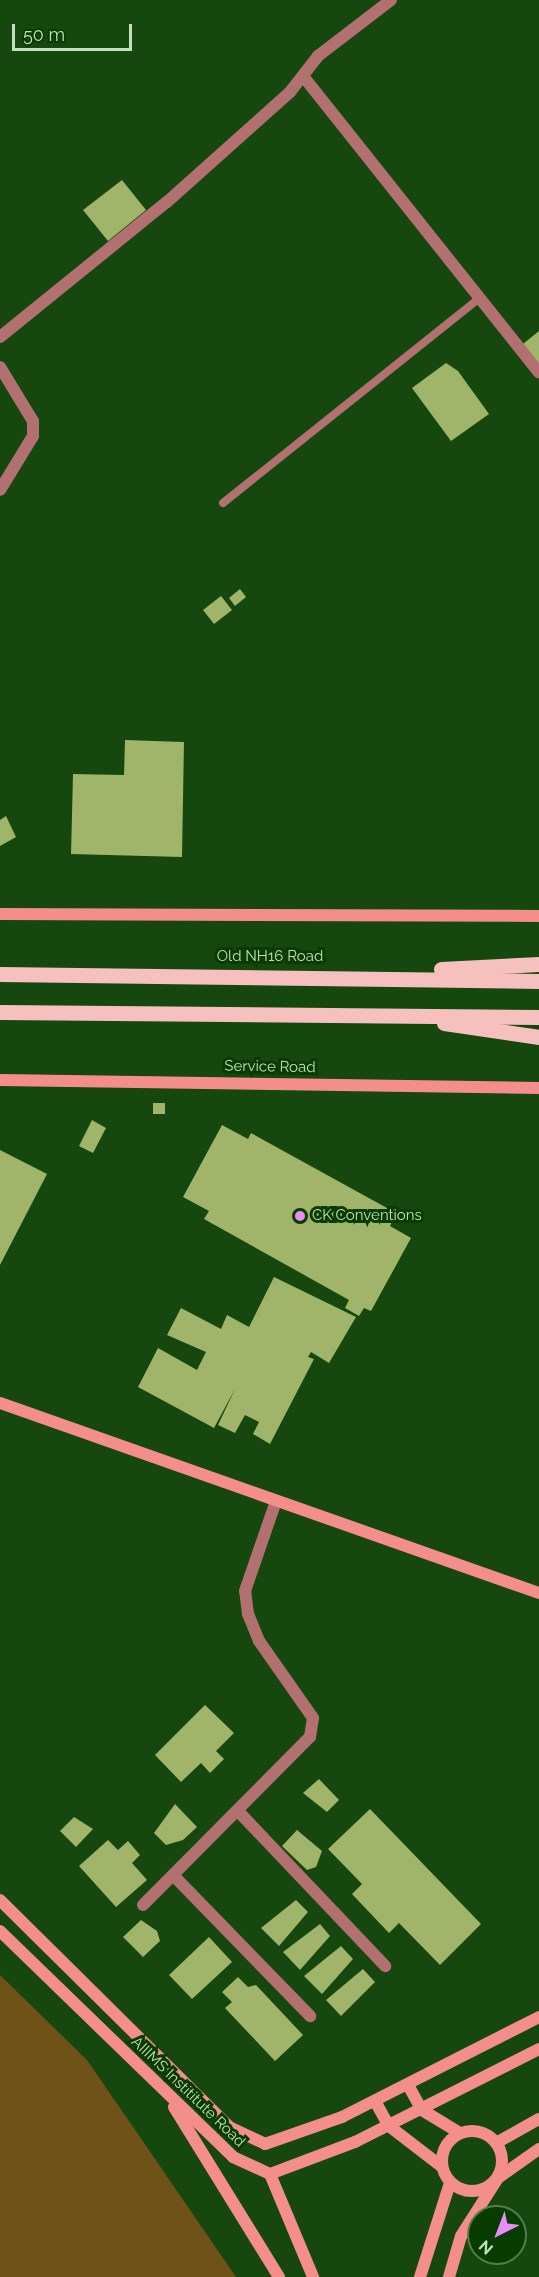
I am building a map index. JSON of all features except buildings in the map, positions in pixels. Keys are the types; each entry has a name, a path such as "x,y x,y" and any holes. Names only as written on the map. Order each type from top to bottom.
{"main road":[{"path":"336,975 539,964"},
{"name":"Old NH16 Road","path":"0,974 336,975 539,981"},
{"path":"0,1012 539,1017"},
{"path":"380,1014 539,1037"}],"street":[{"path":"0,337 167,202 303,76 318,56 391,0"},
{"path":"303,76 539,373"},
{"path":"0,367 33,421 33,436 0,490"},
{"path":"0,914 539,916"},
{"name":"Service Road","path":"0,1080 539,1088"},
{"path":"0,1403 539,1593"},
{"path":"143,1905 310,1737 313,1718 259,1641 248,1614 245,1591 276,1501"},
{"path":"238,1810 385,1966"},
{"path":"173,1875 310,2016"},
{"name":"AIIIMS Instititute Road","path":"0,1900 229,2127 248,2139 266,2144 287,2140 375,2101 539,2017"},
{"name":"AIIIMS Instititute Road","path":"0,1931 233,2157 270,2174"},
{"path":"314,2277 270,2174 291,2170 389,2126 539,2049"},
{"path":"408,2085 422,2110 460,2133 480,2132 496,2143 502,2162 498,2178 461,2236 449,2277"},
{"path":"164,2090 279,2277"},
{"path":"375,2101 389,2126 441,2166 450,2183 420,2277"},
{"path":"496,2143 539,2119"},
{"path":"441,2166 445,2146 460,2133"},
{"path":"450,2183 478,2191 539,2149"}],"lane":[{"path":"223,503 479,299"}],"shaded area":[{"path":"0,1975 87,2060 236,2277 0,2277"}],"place":[{"name":"CK Conventions","path":"300,1216"}]}
